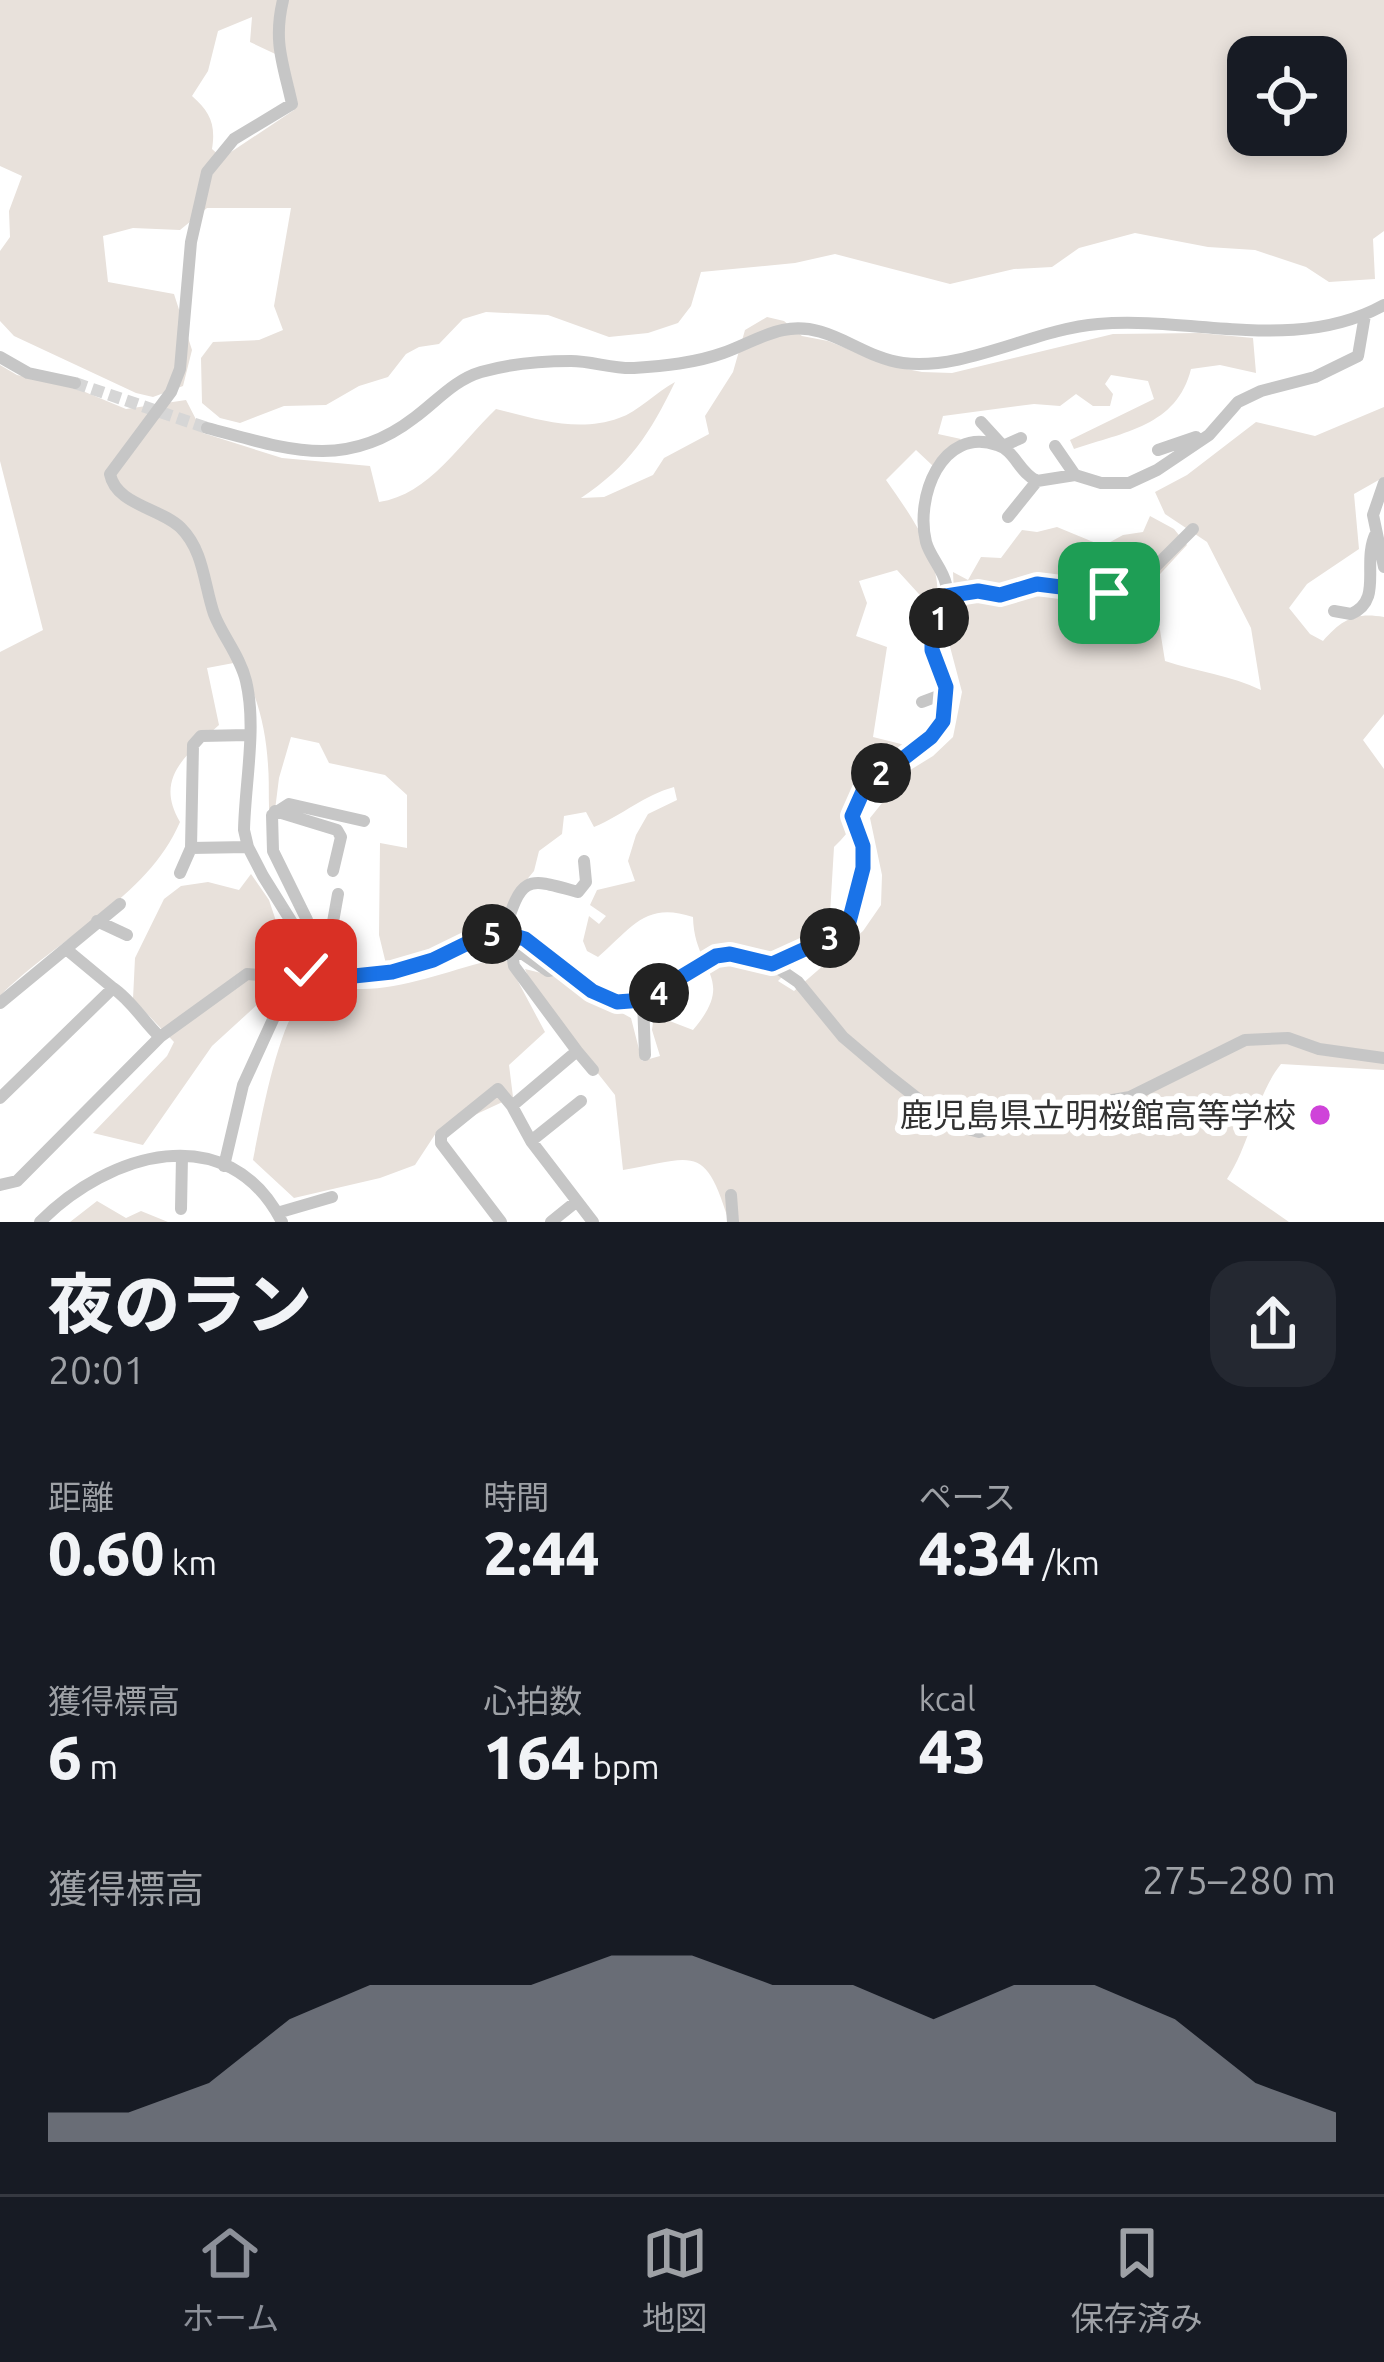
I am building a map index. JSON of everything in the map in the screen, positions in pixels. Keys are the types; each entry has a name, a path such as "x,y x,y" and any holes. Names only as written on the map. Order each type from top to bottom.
{"street":[{"path":"283,0 276,29 292,104 234,139 207,172 191,242 180,369 171,392 110,474 112,483 130,500 160,512 184,530 203,564 214,615 246,681 244,830 248,847 301,938 306,970"},
{"path":"207,428 302,452 350,449 411,421 457,382 479,373 572,361 630,368 684,363 782,330 805,328 831,334 879,357 934,363 1101,324 1285,331 1334,325 1384,304"},
{"path":"1008,517 1036,481 1075,475 1101,484 1129,483 1209,435 1238,402 1351,361 1363,344 1365,315"},
{"path":"0,357 28,373 75,383"},
{"path":"981,422 1004,446 1008,462 1036,481"},
{"path":"1158,450 1209,435"},
{"path":"772,964 838,934 849,922 863,868 863,846 852,816 864,789 931,737 943,721 946,693 932,650 932,634 946,583 927,548 923,527 937,467 959,445 1004,446 1021,438"},
{"path":"1055,446 1075,475"},
{"path":"1384,483 1373,515 1384,567"},
{"path":"946,596 978,591 1000,595 1037,584 1109,593 1126,590 1193,529"},
{"path":"1334,611 1351,614 1369,603 1374,592 1370,545 1376,533"},
{"path":"922,702 946,693"},
{"path":"180,873 191,848 193,745 201,736 248,736"},
{"path":"301,938 307,920 273,850 272,815 289,804 364,821"},
{"path":"275,812 337,830 341,837 333,871"},
{"path":"191,848 248,847"},
{"path":"504,933 512,908 530,884 542,880 578,892 586,882 584,861"},
{"path":"324,972 338,895"},
{"path":"0,1003 120,904"},
{"path":"97,921 127,935"},
{"path":"0,1185 17,1181 160,1037 247,974 292,978 306,970 354,976 392,972 433,960 478,938 504,933 525,939 592,991 617,1002 643,1000 716,956 730,954 772,964 799,982 843,1037 889,1076 950,1124 979,1132 1130,1097 1245,1040 1288,1038 1319,1049 1384,1058"},
{"path":"66,949 128,998 142,1021 160,1037"},
{"path":"564,968 548,971 518,953 510,960 593,1070"},
{"path":"224,1166 243,1084 292,978"},
{"path":"0,1098 113,988"},
{"path":"643,1000 645,1055"},
{"path":"512,1106 577,1051"},
{"path":"501,1222 441,1143 441,1136 498,1089 593,1222"},
{"path":"531,1141 581,1101"},
{"path":"181,1209 182,1156"},
{"path":"40,1222 96,1178 137,1159 182,1156 224,1166 257,1186 280,1218 332,1197"},
{"path":"731,1195 733,1222"},
{"path":"551,1222 578,1201"}],"shaded area":[{"path":"0,0 1384,0 1384,231 1373,239 1375,279 1329,282 1306,267 1255,250 1208,247 1135,233 1079,248 1052,267 1014,269 950,284 835,254 701,272 691,306 678,323 648,333 609,337 548,315 486,312 463,319 439,344 406,354 388,377 359,386 326,405 284,406 240,423 220,418 202,403 201,358 213,342 259,340 283,330 274,306 291,208 207,208 180,230 133,228 103,236 108,282 174,294 192,350 183,386 153,397 14,336 0,321 0,251 10,237 9,211 22,176 0,166","holes":["252,17 250,42 286,59 294,110 222,158 212,149 210,119 192,96 208,71 218,31"]},
{"path":"767,317 784,321 802,336 922,372 952,373 1113,334 1200,333 1253,338 1256,373 1220,365 1191,369 1184,388 1161,415 1074,449 1070,440 1154,399 1148,381 1111,375 1105,384 1113,394 1110,406 1093,406 1076,394 1060,406 1034,404 943,416 938,434 961,439 933,466 916,450 886,480 930,555 937,607 928,604 897,570 859,581 867,603 856,636 887,647 873,737 929,751 880,785 834,847 830,914 822,937 778,981 794,991 863,931 881,905 882,875 870,818 907,772 953,737 962,692 949,643 955,617 953,572 968,580 981,557 1001,558 1022,530 1057,527 1103,546 1123,535 1143,532 1150,516 1174,529 1187,545 1148,587 1155,599 1165,661 1261,690 1251,628 1207,542 1165,514 1155,492 1187,475 1256,422 1315,436 1384,407 1384,477 1354,494 1359,549 1307,584 1289,608 1310,634 1323,641 1350,619 1384,617 1384,714 1363,740 1384,769 1384,1070 1281,1064 1272,1076 1227,1179 1289,1222 729,1222 712,1179 694,1162 623,1170 615,1095 535,994 525,969 557,977 631,1018 642,1061 660,1056 652,1030 654,1015 693,1030 706,1012 713,985 693,917 651,915 630,927 598,957 587,951 583,941 589,916 599,924 606,916 590,905 597,890 635,881 628,861 636,835 648,814 677,800 674,787 594,827 586,812 564,816 562,834 539,851 534,871 510,900 498,942 443,950 409,971 387,968 379,935 380,843 407,848 407,795 385,775 329,763 319,743 291,737 279,778 272,834 263,725 239,662 207,668 219,725 177,768 170,792 180,822 165,849 124,896 0,996 0,652 43,630 0,461 0,365 17,375 73,387 126,409 186,400 203,433 282,458 370,466 379,502 429,478 496,409 557,423 604,422 633,411 675,382 637,448 581,498 604,497 653,475 664,458 709,434 705,416 733,372 745,330"},
{"path":"251,874 269,900 290,963 259,1003 212,1046 143,1145 93,1133 167,1056 174,1042 133,999 135,958 164,899 181,886 208,882 239,890"},
{"path":"488,961 507,961 545,1032 509,1065 513,1097 436,1133 415,1165 380,1178 294,1198 253,1160 279,1046 307,995 327,989 393,986"},
{"path":"97,1201 126,1218 141,1211 168,1222 70,1222"}],"tunnel":[{"path":"75,383 207,428"}],"place":[{"name":"鹿児島県立明桜館高等学校","path":"1320,1115"}],"route":[{"path":"306,970 354,976 392,972 433,960 478,938 504,933 525,939 592,991 617,1002 643,1000 716,956 745,956 772,964 838,934 849,922 863,868 863,846 852,816 864,789 931,737 943,721 946,687 932,650 932,634 946,596 978,591 1000,595 1037,584 1109,593"}]}
